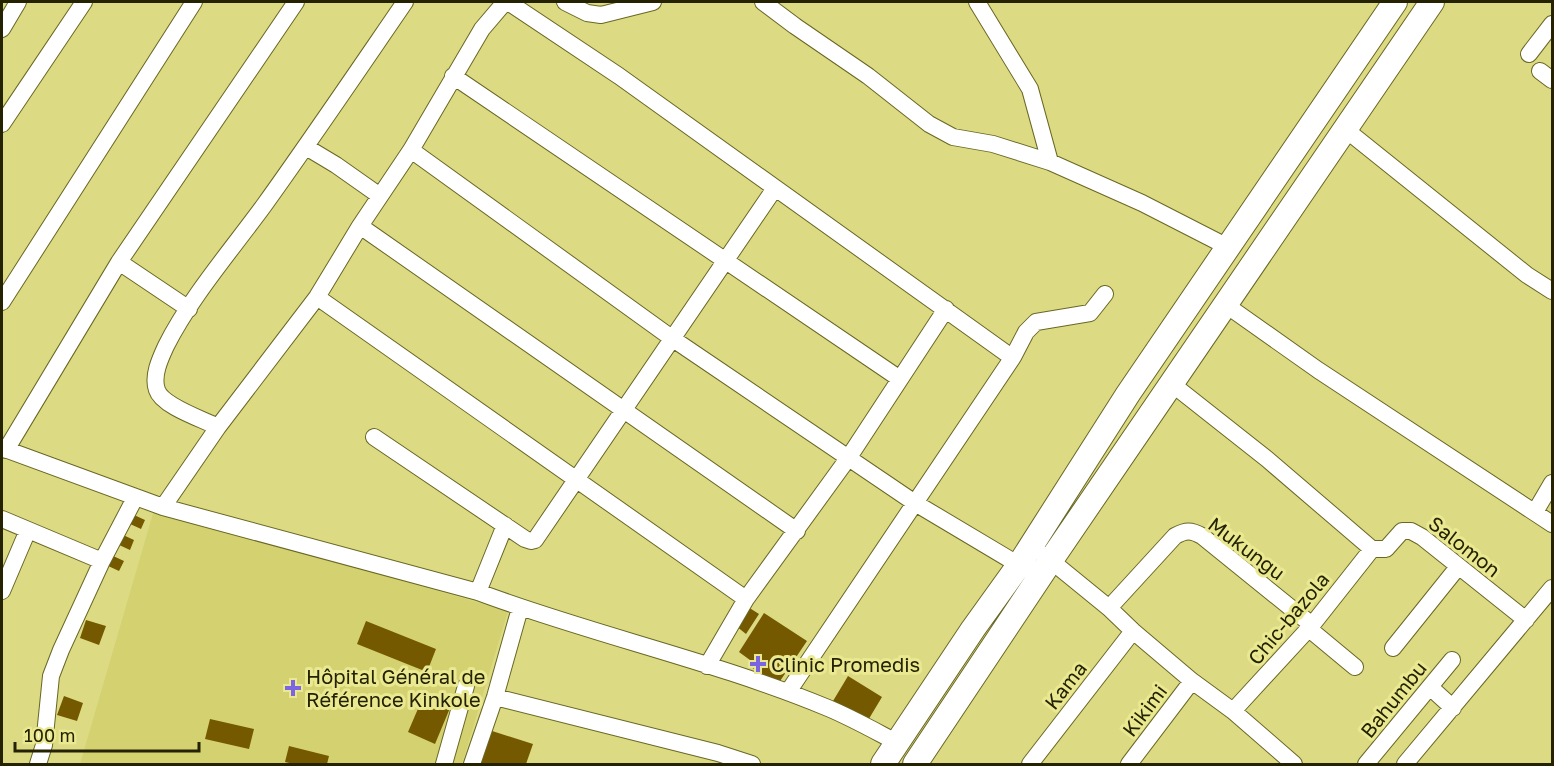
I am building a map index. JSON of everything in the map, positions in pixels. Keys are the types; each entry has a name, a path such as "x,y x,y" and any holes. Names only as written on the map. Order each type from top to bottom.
{"highway":[{"path":"883,765 1025,555 1128,394 1395,2"},
{"path":"915,765 1051,560 1432,2"}],"street":[{"path":"2,28 18,2"},
{"path":"2,124 84,2"},
{"path":"2,302 194,2"},
{"path":"296,2 119,261 4,449 163,507 478,592 520,608 788,692 830,709 898,743"},
{"path":"218,427 164,401 157,391 155,378 167,344 189,309 306,147 405,2"},
{"path":"163,507 218,427 317,297 360,226 411,150 482,29 506,2 619,76 1013,357"},
{"path":"565,2 587,13 601,15 653,2"},
{"path":"763,2 868,76 929,124 953,137 993,144 1050,162 1142,203 1228,247"},
{"path":"977,2 1030,89 1050,162"},
{"path":"1529,54 1552,24"},
{"path":"453,76 900,379"},
{"path":"1345,129 1527,275 1552,291"},
{"path":"306,147 380,196"},
{"path":"411,150 673,339 915,503 1025,555 1051,560 1192,681 1233,711 1285,762"},
{"path":"374,437 525,539 535,540 775,188"},
{"path":"360,226 797,531"},
{"path":"119,261 189,309"},
{"path":"788,692 1013,357 1026,332 1036,322 1090,313 1105,294"},
{"path":"317,297 746,599"},
{"path":"1226,305 1318,370 1552,524"},
{"path":"707,666 746,599 849,457 946,309"},
{"path":"1172,384 1267,459 1372,549"},
{"path":"1534,512 1552,483"},
{"path":"38,765 44,745 51,676 102,561 135,498"},
{"path":"2,519 102,561"},
{"path":"478,592 505,525"},
{"path":"2,591 28,530"},
{"name":"Mukungu","path":"1109,608 1175,536 1186,531 1194,531 1310,627"},
{"name":"Salomon","path":"1372,549 1386,549 1402,531 1411,531 1526,620"},
{"name":"Chic-bazola","path":"1233,711 1310,627 1372,549"},
{"path":"1393,648 1458,567"},
{"path":"1405,765 1552,588"},
{"path":"472,765 495,697 520,608"},
{"path":"1310,627 1355,667"},
{"name":"Kama","path":"1030,765 1133,631"},
{"name":"Bahumbu","path":"1376,761 1452,660"},
{"name":"Kikimi","path":"1129,765 1192,681"},
{"path":"444,765 466,686"},
{"path":"1430,687 1453,708"},
{"path":"495,697 718,753 752,765"}],"shaded area":[{"name":"Hôpital Général de Référence Kinkole","path":"154,510 508,611 462,764 80,764"}],"building":[{"path":"132,514 145,520 141,529 128,523"},
{"path":"121,534 134,540 130,550 117,544"},
{"path":"111,555 124,561 119,571 106,565"},
{"path":"748,607 759,614 746,634 736,626"},
{"path":"764,613 807,641 778,684 751,667 754,663 739,652"},
{"path":"86,620 106,626 99,645 80,638"},
{"path":"366,621 436,649 427,672 357,644"},
{"path":"848,676 882,697 867,722 833,701"},
{"path":"64,696 83,703 77,721 57,715"},
{"path":"423,697 450,708 435,744 408,732"},
{"path":"210,719 254,729 249,749 205,739"},
{"path":"489,730 533,744 526,764 478,764"},
{"path":"289,746 329,756 327,764 285,762"}],"place":[{"name":"Clinic Promedis","path":"758,664"},
{"name":"Hôpital Général de Référence Kinkole","path":"293,688"}]}
